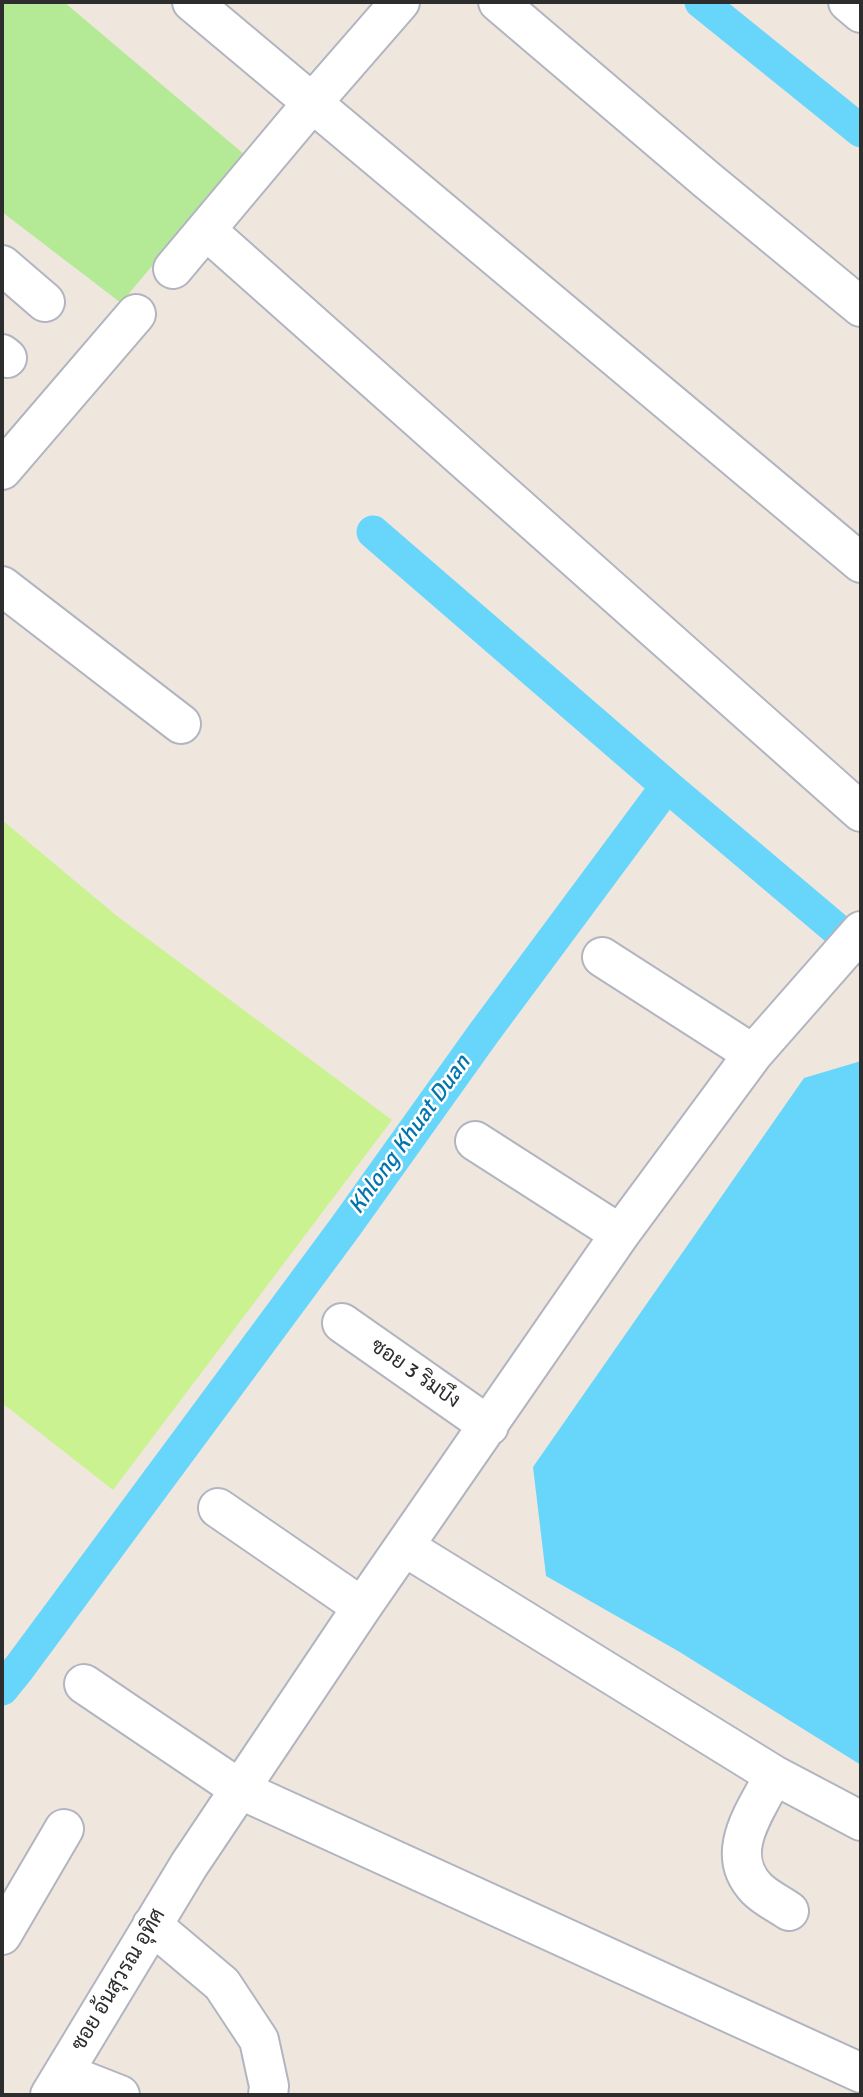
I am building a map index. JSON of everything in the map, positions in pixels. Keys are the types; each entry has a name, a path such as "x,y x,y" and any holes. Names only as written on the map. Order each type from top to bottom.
{"street":[{"path":"192,2 861,563"},
{"path":"173,269 400,2"},
{"path":"498,2 861,307"},
{"path":"848,2 861,13"},
{"path":"206,230 861,812"},
{"path":"2,265 45,302"},
{"path":"2,470 136,314"},
{"path":"2,586 181,724"},
{"name":"ซอย อ้นสุวรณ อุทิศ","path":"57,2084 189,1865 362,1607 620,1234 753,1054 854,938"},
{"path":"602,957 753,1054"},
{"path":"475,1141 620,1234"},
{"name":"ซอย 3 ริมบึง","path":"342,1323 489,1426"},
{"path":"218,1508 362,1607"},
{"path":"405,1547 774,1774 861,1821"},
{"path":"84,1684 240,1790 861,2073"},
{"path":"774,1774 741,1844 741,1858 746,1873 758,1890 789,1911"},
{"path":"3,1928 64,1829"},
{"path":"152,1925 222,1984 260,2040 269,2086 268,2095"},
{"path":"57,2084 106,2093"}],"green space":[{"path":"2,2 64,2 245,155 121,303 2,212"},
{"path":"2,820 117,916 392,1120 113,1490 2,1403"}],"water":[{"path":"861,1061 861,1765 678,1651 546,1576 533,1467 804,1078"}],"waterway":[{"path":"701,2 861,131"},
{"path":"373,532 667,786"},
{"name":"Khlong Khuat Duan","path":"2,1689 346,1226 483,1034 667,786 861,950"}]}
